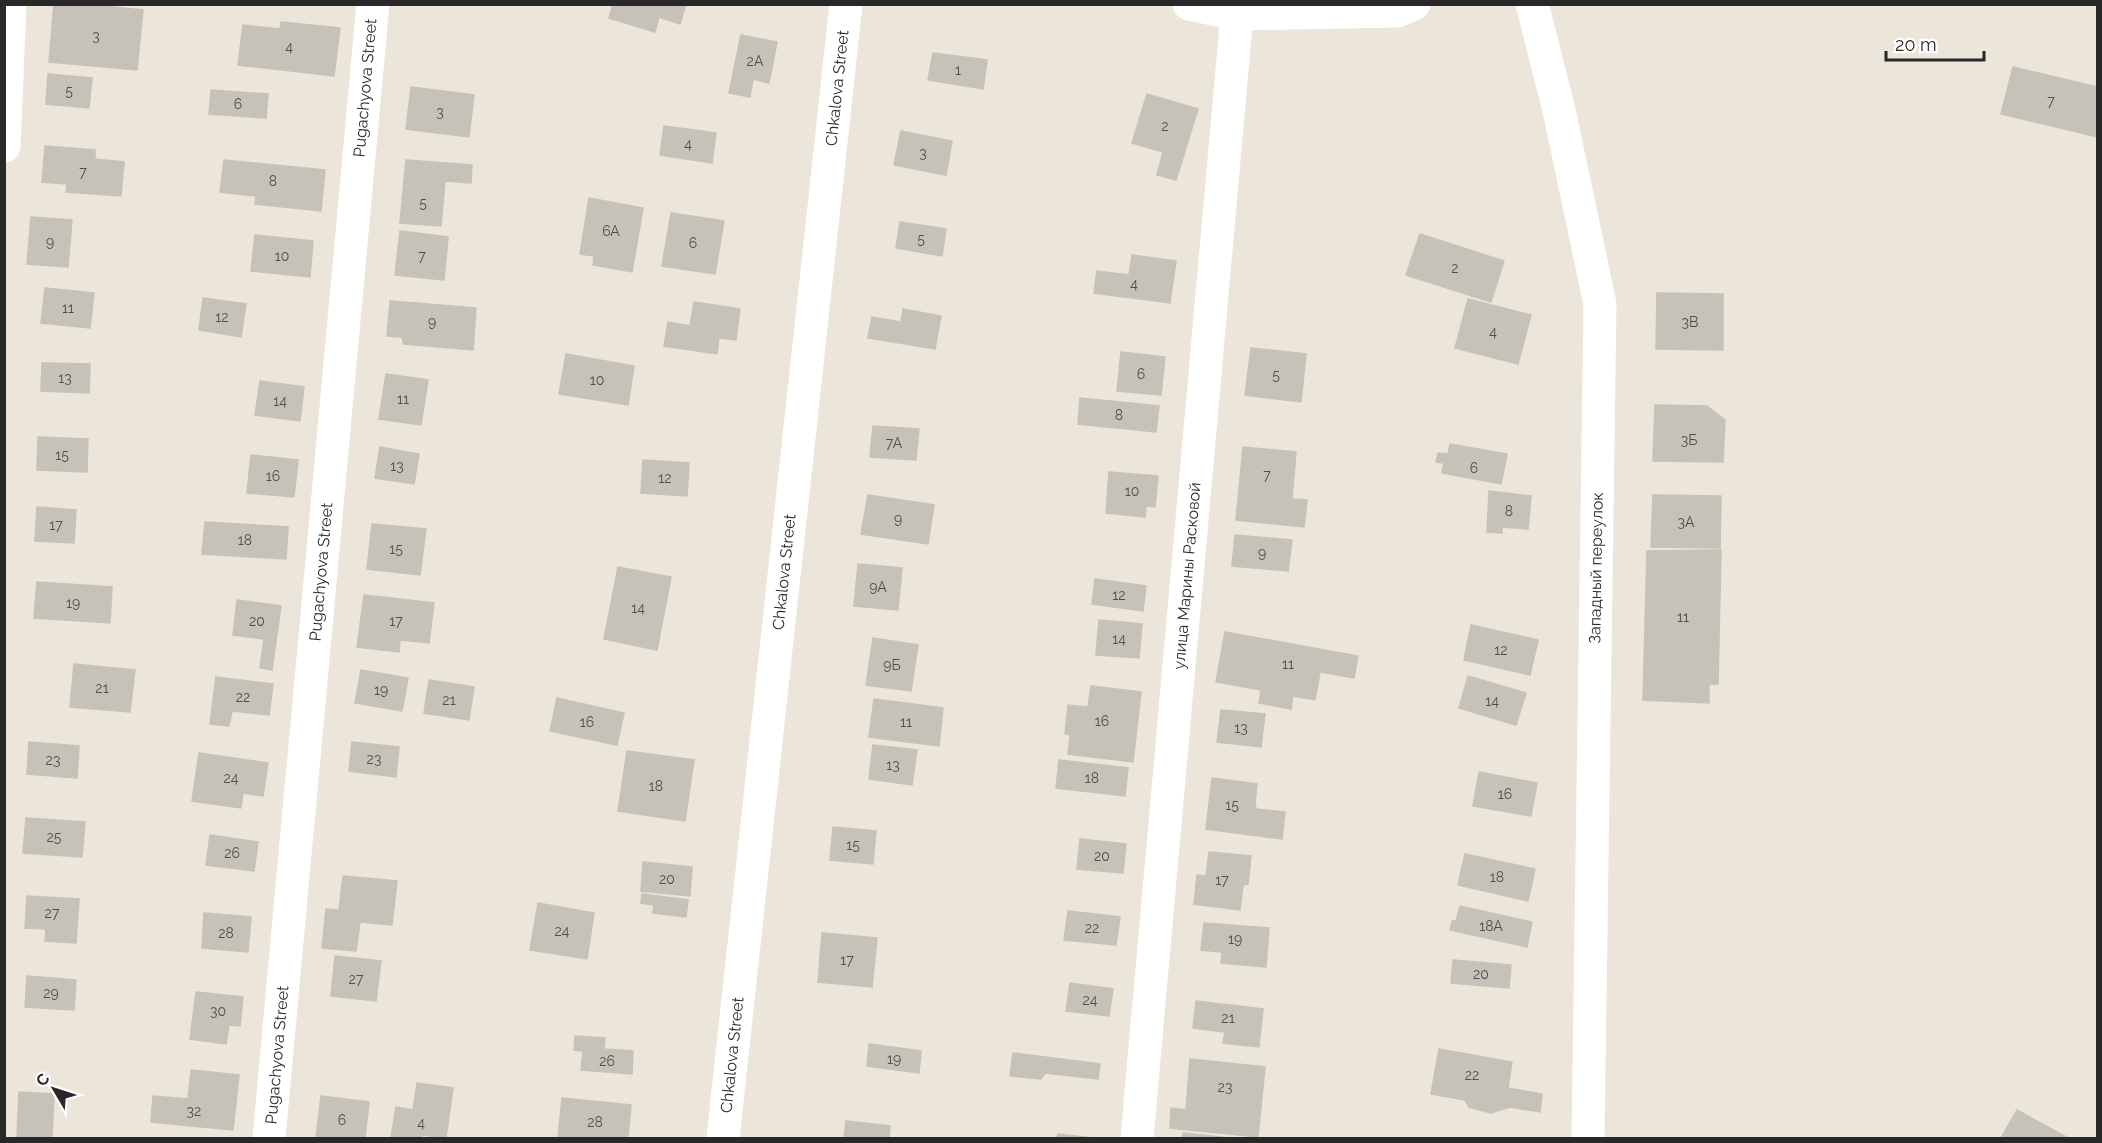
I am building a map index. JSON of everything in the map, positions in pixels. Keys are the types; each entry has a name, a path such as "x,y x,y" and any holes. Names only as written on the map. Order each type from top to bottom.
{"street":[{"path":"4,146 10,4"},
{"name":"Pugachyova Street","path":"269,1138 373,4"},
{"name":"Chkalova Street","path":"723,1138 846,4"},
{"path":"1189,4 1237,14 1397,11 1414,4"},
{"name":"Западный переулок","path":"1532,4 1559,110 1600,304 1588,1138"},
{"name":"улица Марины Расковой","path":"1137,1138 1237,14"}],"building":[{"path":"54,4 81,4 143,10 137,70 49,62"},
{"path":"613,4 686,4 680,24 659,17 655,32 609,18"},
{"path":"281,22 340,28 334,76 238,65 243,25 280,29"},
{"path":"741,35 777,42 769,83 753,79 750,97 729,93"},
{"path":"933,53 987,60 983,89 928,80"},
{"path":"2013,67 2098,87 2098,137 2001,114"},
{"path":"48,74 92,78 89,108 46,104"},
{"path":"411,87 474,95 469,137 406,129"},
{"path":"211,90 268,94 266,118 209,114"},
{"path":"1147,94 1198,109 1176,180 1157,175 1163,152 1132,143"},
{"path":"664,126 716,133 712,163 660,155"},
{"path":"901,131 952,141 946,175 894,165"},
{"path":"45,146 95,150 95,159 124,162 121,196 66,192 67,184 42,182"},
{"path":"224,160 325,170 321,211 255,204 256,196 220,192"},
{"path":"406,160 472,165 471,183 445,181 441,226 400,223"},
{"path":"589,198 643,208 632,272 593,265 594,256 580,254"},
{"path":"671,213 724,221 715,274 662,266"},
{"path":"31,217 72,220 68,267 27,264"},
{"path":"900,222 946,229 942,256 896,248"},
{"path":"400,231 448,237 444,280 395,275"},
{"path":"1420,234 1504,261 1491,302 1406,275"},
{"path":"255,235 313,241 310,277 251,271"},
{"path":"1132,255 1176,261 1170,303 1094,293 1097,271 1129,275"},
{"path":"45,288 94,293 90,328 41,323"},
{"path":"1657,293 1723,294 1723,350 1656,349"},
{"path":"203,298 246,304 241,337 199,330"},
{"path":"1468,299 1531,315 1518,364 1455,348"},
{"path":"390,301 476,308 473,350 404,344 402,337 387,336"},
{"path":"694,302 740,309 736,340 719,338 717,354 664,346 668,322 690,326"},
{"path":"903,309 941,316 935,349 868,338 872,317 901,322"},
{"path":"1251,348 1306,354 1301,402 1245,395"},
{"path":"1121,352 1165,357 1161,395 1117,391"},
{"path":"566,354 634,366 628,405 559,394"},
{"path":"42,363 90,364 89,393 41,391"},
{"path":"386,374 428,380 421,425 379,419"},
{"path":"260,381 304,387 300,421 255,415"},
{"path":"1080,398 1159,406 1156,432 1078,424"},
{"path":"1655,405 1707,406 1725,420 1723,462 1653,461"},
{"path":"873,426 919,429 916,460 870,457"},
{"path":"38,437 88,439 87,472 37,470"},
{"path":"1450,444 1507,454 1501,484 1442,473 1444,463 1436,462 1438,453 1448,454"},
{"path":"380,447 419,454 414,484 375,478"},
{"path":"1243,447 1296,452 1292,499 1307,500 1304,527 1236,520"},
{"path":"251,455 298,460 294,497 247,493"},
{"path":"643,460 689,463 687,496 641,493"},
{"path":"1109,472 1158,476 1155,507 1146,506 1145,517 1106,513"},
{"path":"1489,491 1531,496 1528,529 1502,527 1502,533 1487,532"},
{"path":"868,495 934,505 928,544 861,534"},
{"path":"1653,495 1721,496 1720,548 1651,547"},
{"path":"37,507 76,510 74,543 35,541"},
{"path":"205,522 288,527 286,559 202,554"},
{"path":"372,524 426,529 420,575 367,569"},
{"path":"1235,535 1292,540 1288,571 1232,566"},
{"path":"1721,550 1718,684 1709,684 1709,703 1643,700 1647,551"},
{"path":"858,564 902,568 898,610 854,606"},
{"path":"618,567 671,577 657,650 604,639"},
{"path":"1095,579 1146,586 1143,611 1092,604"},
{"path":"37,582 112,587 110,623 34,618"},
{"path":"364,595 434,603 429,643 400,640 399,652 357,647"},
{"path":"237,600 281,606 272,670 260,668 264,639 233,635"},
{"path":"1099,620 1142,624 1139,658 1096,655"},
{"path":"1471,625 1538,640 1530,675 1464,660"},
{"path":"1225,632 1358,656 1354,678 1320,672 1315,700 1293,696 1291,709 1259,703 1261,690 1216,682"},
{"path":"873,638 918,645 911,691 866,685"},
{"path":"74,664 135,670 130,712 70,707"},
{"path":"361,670 408,678 402,711 355,703"},
{"path":"1468,676 1526,693 1516,725 1459,708"},
{"path":"216,677 273,684 269,715 232,711 229,726 210,724"},
{"path":"429,680 474,687 469,720 424,713"},
{"path":"1091,686 1141,692 1133,762 1068,754 1070,735 1065,734 1068,705 1088,707"},
{"path":"557,698 624,713 617,745 550,731"},
{"path":"874,699 943,708 939,746 869,737"},
{"path":"1221,710 1265,714 1261,747 1217,742"},
{"path":"29,742 79,746 77,778 27,774"},
{"path":"352,742 399,747 396,777 349,771"},
{"path":"873,745 917,750 912,785 869,779"},
{"path":"627,751 694,760 685,821 618,811"},
{"path":"199,753 268,763 263,796 243,793 241,808 192,801"},
{"path":"1059,760 1128,768 1125,796 1056,788"},
{"path":"1479,772 1537,783 1531,816 1473,806"},
{"path":"1212,778 1257,784 1256,809 1285,812 1282,839 1206,829"},
{"path":"26,818 85,822 82,857 23,853"},
{"path":"833,827 876,831 873,864 830,860"},
{"path":"210,835 258,842 254,871 206,865"},
{"path":"1080,839 1126,844 1123,873 1077,869"},
{"path":"1209,852 1251,856 1248,884 1243,885 1240,910 1194,904 1197,875 1206,876"},
{"path":"1465,854 1535,869 1528,901 1458,885"},
{"path":"643,862 692,867 690,896 641,891"},
{"path":"343,876 397,881 392,925 360,922 356,951 322,948 326,909 339,910"},
{"path":"642,894 688,900 686,917 653,913 654,905 641,903"},
{"path":"27,896 79,899 76,943 45,941 46,929 25,928"},
{"path":"538,903 594,913 587,959 530,950"},
{"path":"1460,906 1532,922 1527,947 1450,930 1452,921 1456,921"},
{"path":"1068,911 1120,917 1116,945 1064,940"},
{"path":"204,913 251,917 248,952 202,948"},
{"path":"1204,923 1269,928 1266,967 1221,963 1222,952 1201,950"},
{"path":"822,933 877,938 872,987 818,982"},
{"path":"335,956 381,961 376,1001 331,996"},
{"path":"1453,960 1511,965 1509,988 1451,983"},
{"path":"27,976 76,980 74,1010 25,1007"},
{"path":"1070,983 1113,989 1109,1016 1066,1011"},
{"path":"196,992 243,997 240,1026 229,1025 226,1044 190,1039"},
{"path":"1196,1001 1263,1009 1259,1047 1223,1043 1225,1032 1193,1028"},
{"path":"575,1036 605,1038 604,1049 633,1051 632,1074 581,1070 583,1051 574,1050"},
{"path":"869,1044 921,1051 919,1073 867,1066"},
{"path":"1439,1049 1512,1062 1508,1088 1542,1094 1540,1112 1510,1107 1491,1113 1469,1107 1465,1100 1431,1094"},
{"path":"1013,1053 1100,1064 1098,1079 1045,1073 1041,1079 1010,1076"},
{"path":"1190,1059 1265,1067 1258,1137 1170,1128 1171,1108 1186,1110"},
{"path":"191,1070 239,1075 233,1130 151,1122 153,1096 188,1099"},
{"path":"417,1083 453,1088 446,1138 422,1135 422,1138 391,1138 396,1107 413,1110"},
{"path":"19,1092 54,1094 52,1138 17,1138"},
{"path":"321,1096 369,1102 365,1138 316,1138"},
{"path":"562,1098 631,1105 628,1138 558,1138"},
{"path":"2017,1110 2068,1138 2001,1138"},
{"path":"846,1121 890,1126 889,1138 844,1138"},
{"path":"1183,1133 1230,1138 1182,1138"},
{"path":"1058,1134 1093,1138 1057,1138"}]}
